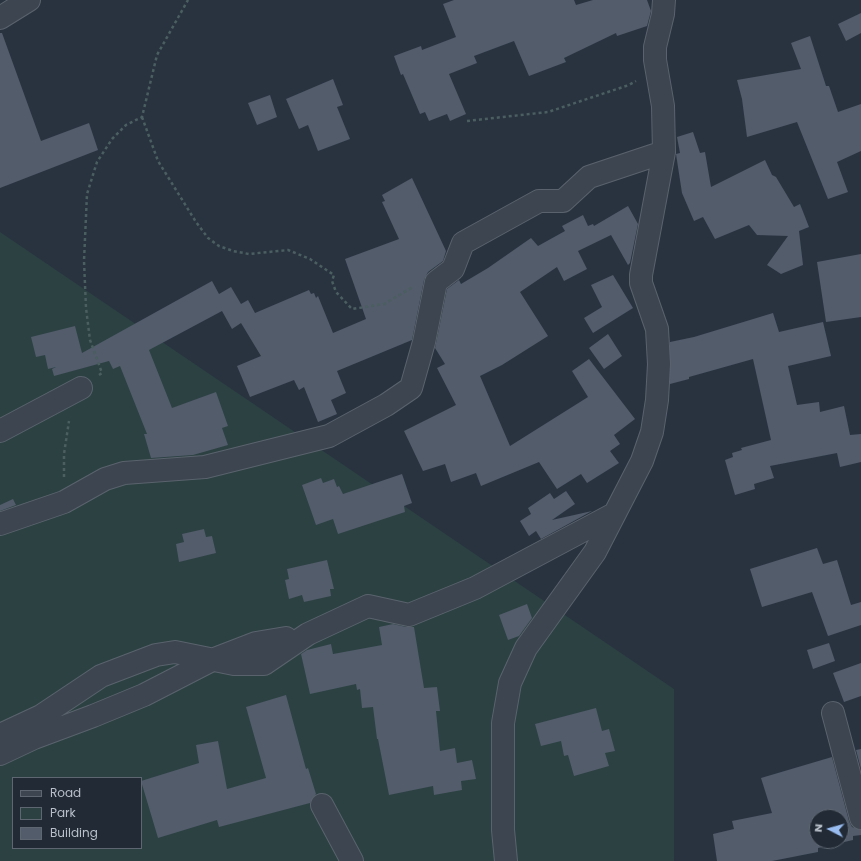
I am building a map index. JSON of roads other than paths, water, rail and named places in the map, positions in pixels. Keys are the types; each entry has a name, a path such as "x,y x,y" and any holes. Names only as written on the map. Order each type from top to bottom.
{"street":[{"path":"0,18 29,0"},
{"path":"506,861 503,830 503,722 510,683 526,648 594,552 642,461 652,432 657,400 659,364 657,329 643,289 641,275 664,152 664,106 656,67 655,47 663,14 664,0"},
{"path":"0,524 64,502 105,479 124,473 205,467 329,436 386,405 411,388 424,342 436,282 453,269 463,242 539,201 562,200 589,177 664,152"},
{"path":"0,431 81,388"},
{"path":"0,735 41,716 101,676 139,660 156,655 175,652 234,664 264,664 308,634 368,606 409,615 475,588 614,514"},
{"path":"0,754 34,738 144,695 212,660 256,643 286,638"},
{"path":"833,713 861,818"},
{"path":"322,805 352,861"}]}
